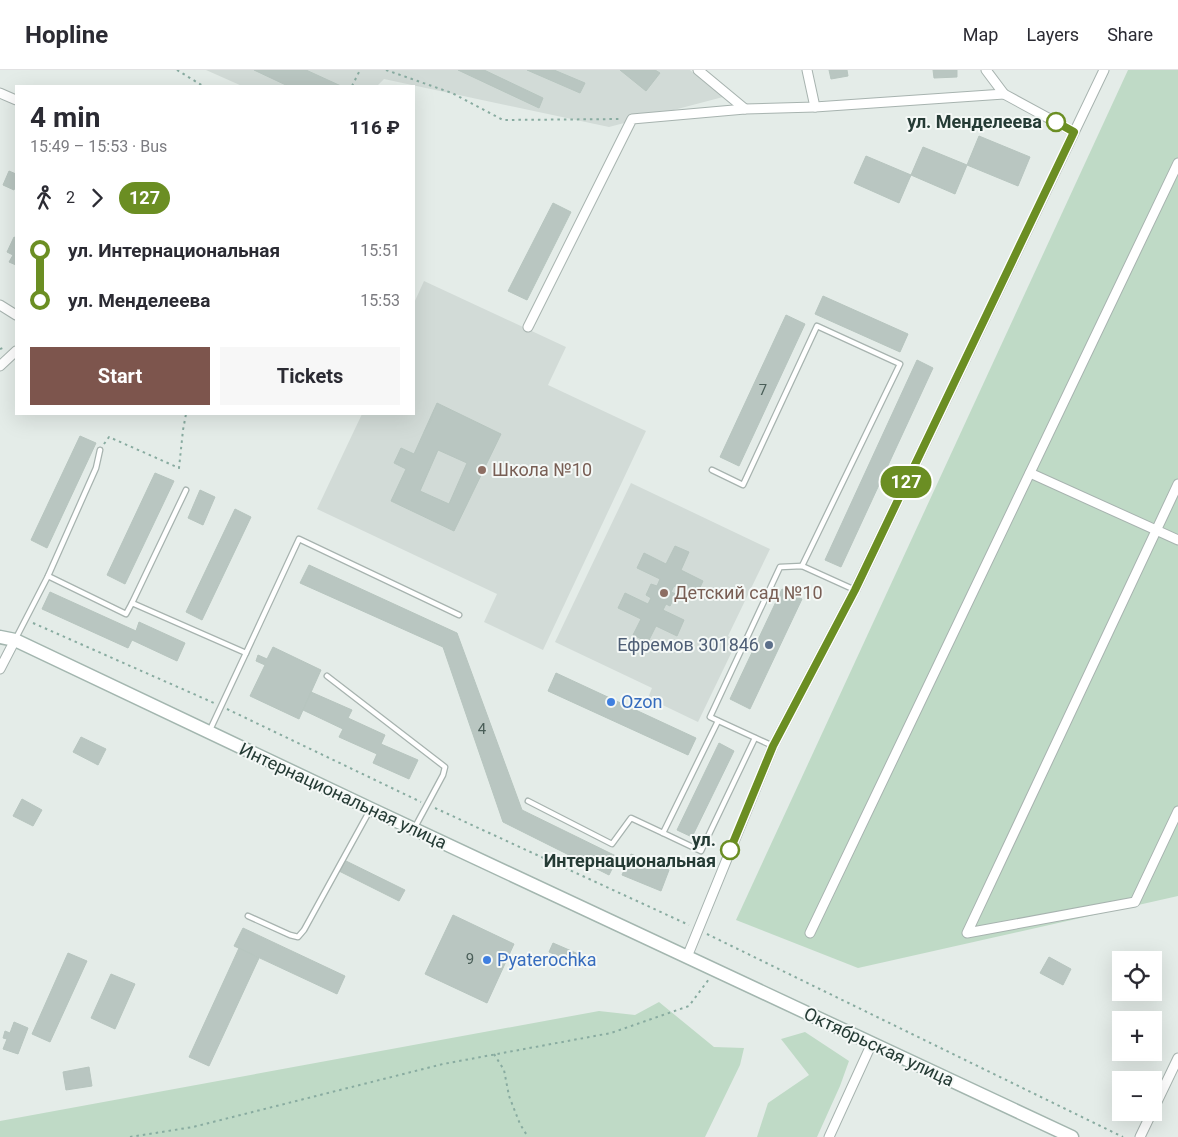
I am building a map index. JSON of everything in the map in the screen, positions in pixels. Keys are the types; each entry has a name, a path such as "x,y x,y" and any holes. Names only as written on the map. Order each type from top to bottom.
{"street":[{"path":"698,70 745,109"},
{"path":"807,70 815,107"},
{"path":"986,70 1004,94 1074,132"},
{"path":"687,957 773,746 855,590 1104,70"},
{"path":"0,93 15,100"},
{"path":"528,327 632,119 745,109 815,107 1004,94"},
{"path":"810,933 1178,163"},
{"path":"0,305 15,313"},
{"path":"0,366 15,352"},
{"path":"1030,473 1178,540"},
{"path":"1178,484 967,933 1135,902 1178,811"},
{"path":"0,631 14,640 0,669"},
{"name":"Интернациональная улица","path":"0,637 14,640 687,957"},
{"name":"Октябрьская улица","path":"687,957 1072,1137"},
{"path":"829,1137 872,1043"},
{"path":"1162,1091 1178,1058"},
{"path":"1140,1137 1148,1121"}],"lane":[{"path":"712,470 743,485 817,326 900,364 802,566"},
{"path":"14,640 48,576 96,468 100,450"},
{"path":"48,576 126,614 186,490"},
{"path":"209,733 299,539 460,615"},
{"path":"773,746 710,717 780,567 802,566 855,590"},
{"path":"132,603 246,653"},
{"path":"327,676 445,767 443,775 414,830"},
{"path":"663,833 718,721"},
{"path":"528,801 612,844 631,818 702,851 755,738"},
{"path":"248,916 298,937 304,930 371,809"}],"path":[{"path":"177,70 201,85"},
{"path":"352,85 360,70"},
{"path":"386,70 452,93 503,120 632,119"},
{"path":"100,450 109,437 179,468 186,415"},
{"path":"26,619 222,706 428,805 698,930 1122,1137"},
{"path":"130,1137 193,1127 443,1064 611,1033 689,1006 715,971"},
{"path":"494,1054 504,1070 509,1096 520,1124 528,1137"}],"shaded area":[{"path":"206,70 690,70 723,97 609,127 384,79 378,85 240,85"},
{"name":"Школа №10","path":"424,281 566,347 548,385 646,431 543,650 484,622 497,594 317,509 362,415 415,415 415,301"},
{"name":"Детский сад №10","path":"631,483 770,549 728,636 737,641 698,722 648,698 652,688 555,642"}],"green space":[{"path":"1128,70 1178,70 1178,896 858,968 736,920"},
{"path":"659,1002 714,1047 744,1048 740,1065 705,1137 0,1137 0,1121 599,1011 635,1015"},
{"path":"805,1032 849,1061 817,1137 757,1137 768,1103 809,1075 781,1039"}],"building":[{"path":"254,70 306,70 339,85 286,85"},
{"path":"458,70 484,70 543,98 539,108"},
{"path":"527,70 554,70 585,83 580,93"},
{"path":"620,70 655,70 660,73 646,91"},
{"path":"829,70 847,70 848,76 831,79"},
{"path":"933,70 957,70 957,77 934,78"},
{"path":"979,136 1030,157 1018,186 967,165"},
{"path":"923,147 967,165 955,194 911,175"},
{"path":"866,156 911,175 899,203 854,183"},
{"path":"9,171 15,174 14,190 3,185"},
{"path":"553,203 571,212 527,300 508,291"},
{"path":"15,238 15,265 9,262 13,255 7,252"},
{"path":"823,296 908,334 900,352 815,314"},
{"path":"786,315 805,324 739,466 720,457"},
{"path":"917,360 933,368 841,567 825,560"},
{"path":"437,403 501,434 454,531 391,501 406,469 394,463 401,448 414,454","holes":["438,450 467,463 449,504 420,491"]},
{"path":"80,436 96,443 47,548 31,540"},
{"path":"155,473 174,481 125,584 107,575"},
{"path":"200,490 215,497 203,525 188,518"},
{"path":"235,509 251,517 202,620 186,612"},
{"path":"675,546 689,552 681,570 703,581 696,596 674,586 671,592 676,594 670,606 666,604 663,610 684,620 677,636 656,626 648,642 633,635 641,619 618,608 625,593 648,604 651,598 646,595 651,584 657,586 660,579 637,568 644,553 666,564"},
{"path":"309,565 457,633 522,810 618,857 609,875 503,822 443,647 300,583"},
{"path":"782,589 802,599 750,709 730,699"},
{"path":"50,592 136,631 139,622 185,643 177,661 132,640 128,648 42,609"},
{"path":"273,647 321,670 299,719 250,696 265,665 256,661 258,655 267,659"},
{"path":"556,673 696,738 688,755 548,691"},
{"path":"311,692 352,710 348,718 385,735 381,744 418,760 409,779 373,763 377,754 339,737 343,729 303,710"},
{"path":"81,737 106,749 98,765 73,752"},
{"path":"719,743 734,751 692,837 677,830"},
{"path":"22,799 42,810 33,826 13,816"},
{"path":"631,854 669,870 661,891 622,875"},
{"path":"344,860 405,890 399,901 339,871"},
{"path":"453,915 514,944 487,1003 425,974"},
{"path":"243,928 345,976 337,994 234,946"},
{"path":"553,943 590,959 586,968 549,952"},
{"path":"239,948 259,958 209,1066 189,1057"},
{"path":"68,953 87,961 50,1042 32,1034"},
{"path":"1049,957 1071,969 1063,985 1040,973"},
{"path":"111,974 135,984 115,1029 91,1018"},
{"path":"14,1022 28,1028 18,1054 3,1049 7,1039 3,1038 5,1031 10,1033"},
{"path":"89,1067 92,1086 66,1090 63,1072"}],"bus line":[{"name":"127","path":"730,850 773,746 855,590 1074,132 1056,122"}],"place":[{"name":"ул. Менделеева","path":"1056,122"},
{"name":"Школа №10","path":"482,470"},
{"name":"Детский сад №10","path":"664,593"},
{"name":"Ефремов 301846","path":"769,645"},
{"name":"Ozon","path":"611,702"},
{"name":"ул. Интернациональная","path":"730,850"},
{"name":"Pyaterochka","path":"487,960"}]}
